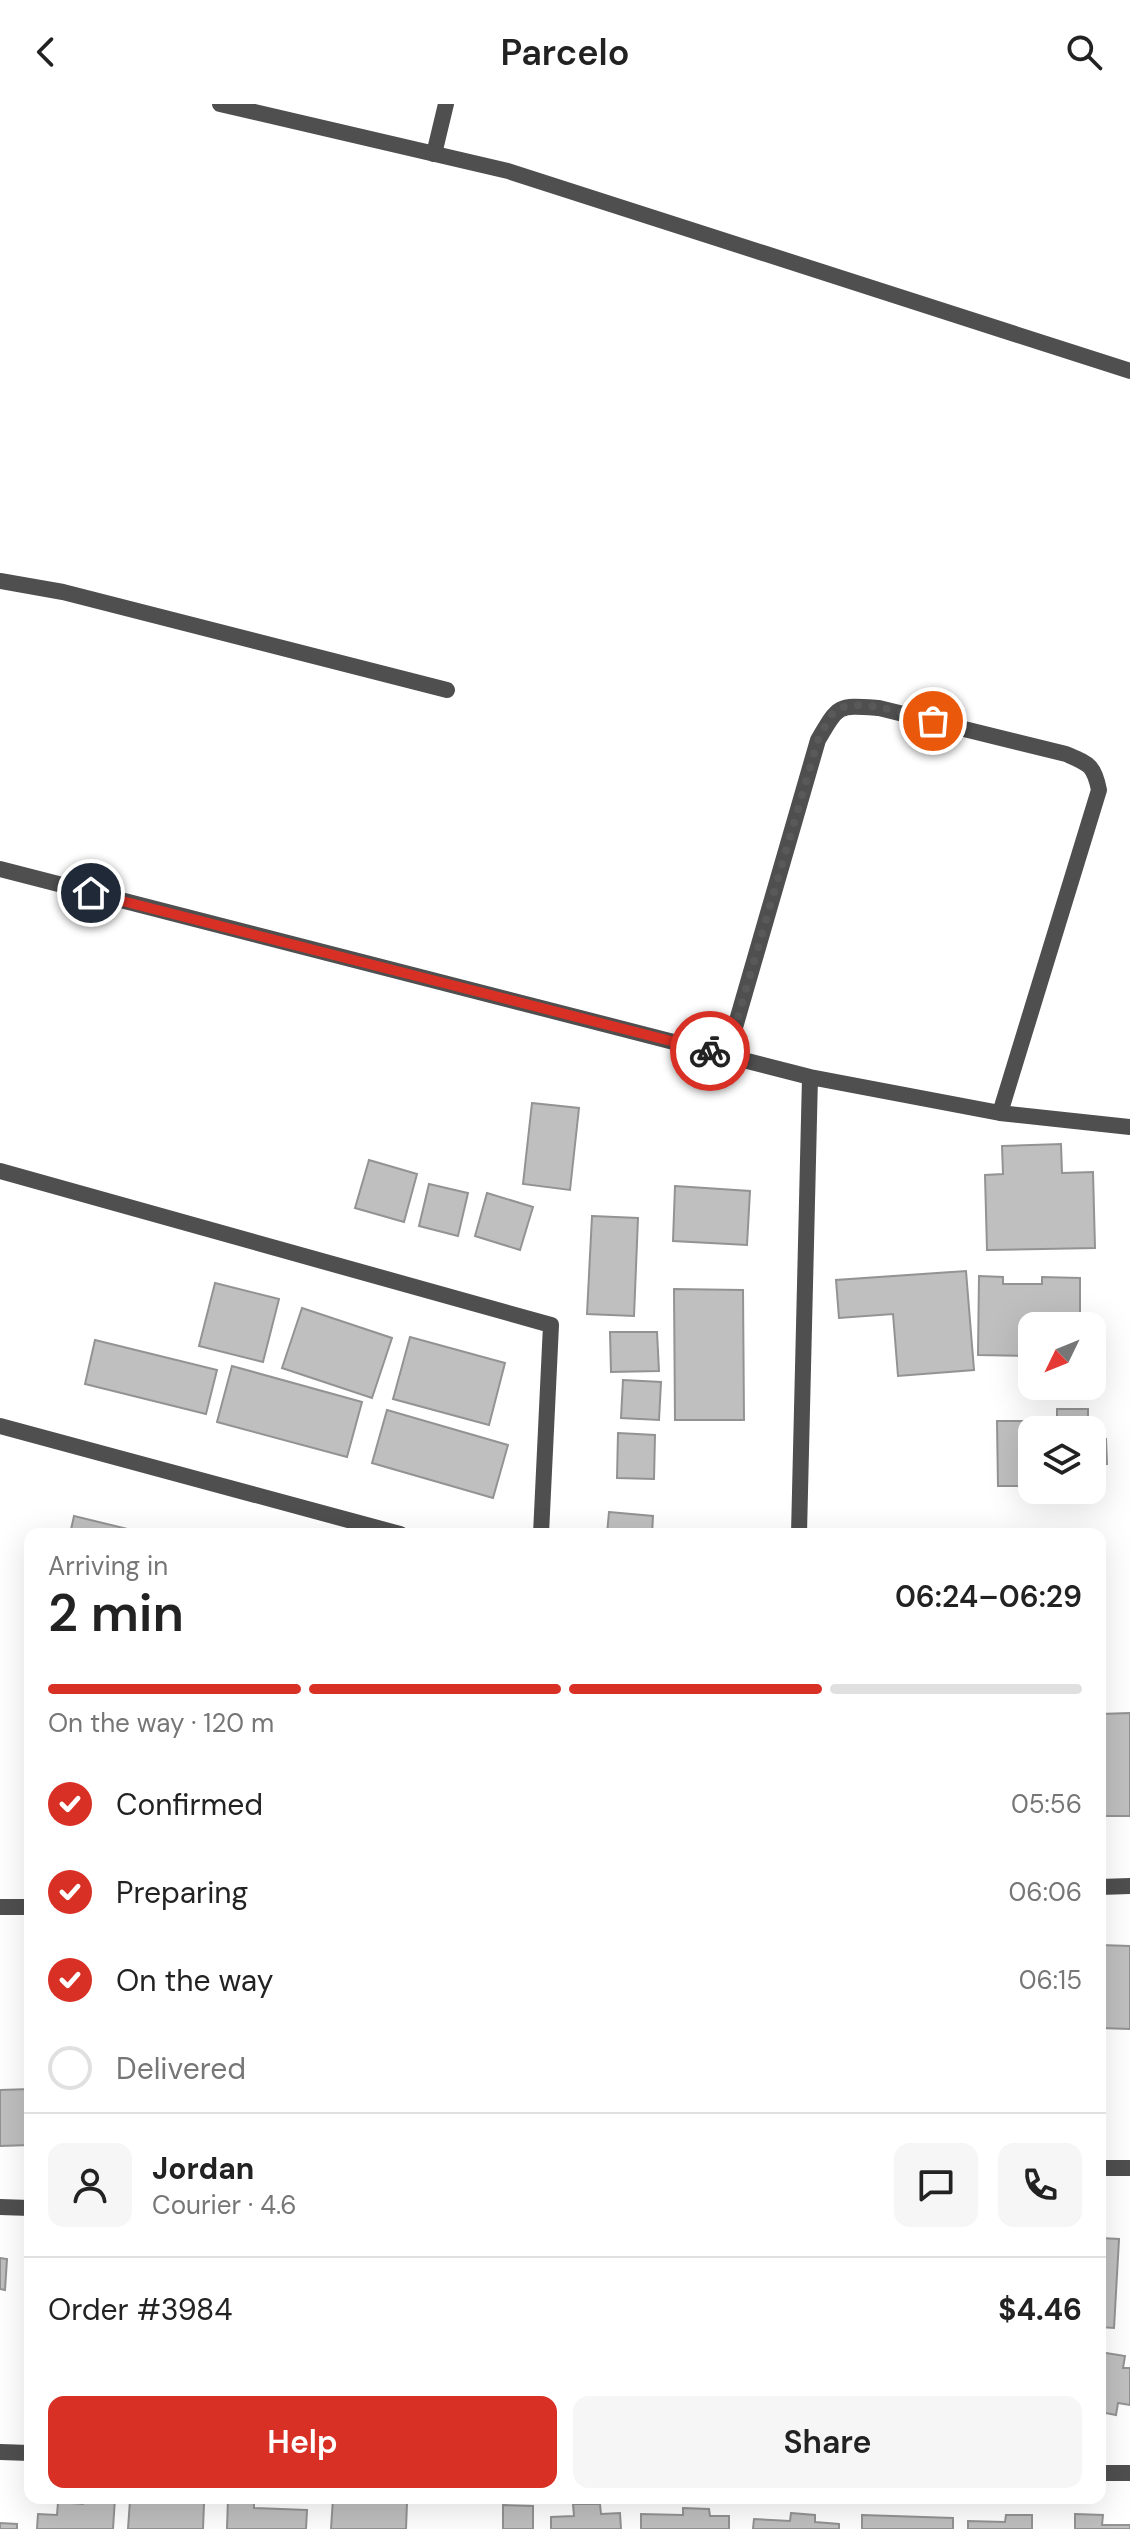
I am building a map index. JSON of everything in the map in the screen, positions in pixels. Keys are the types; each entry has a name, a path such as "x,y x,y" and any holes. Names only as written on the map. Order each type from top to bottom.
{"street":[{"path":"220,104 508,171 1130,371"},
{"path":"434,154 446,104"},
{"path":"0,581 63,592 447,690"},
{"path":"727,1055 818,740 834,712 848,706 879,708 1066,754 1090,765 1096,775 1099,790 1000,1113"},
{"path":"0,869 810,1077 1000,1113 1130,1127"},
{"path":"799,1528 810,1077"},
{"path":"0,1171 551,1325 541,1528"},
{"path":"0,1426 378,1528"},
{"path":"1106,1887 1130,1886"},
{"path":"0,1907 24,1907"},
{"path":"1106,2168 1130,2168"},
{"path":"0,2207 24,2208"},
{"path":"0,2452 24,2453"},
{"path":"1106,2473 1130,2473"}],"building":[{"path":"532,1103 579,1108 570,1190 523,1184"},
{"path":"1061,1144 1062,1173 1093,1172 1095,1248 987,1250 985,1175 1003,1174 1002,1146"},
{"path":"369,1160 417,1174 404,1222 355,1208"},
{"path":"429,1184 468,1193 458,1236 419,1226"},
{"path":"675,1186 750,1191 747,1245 673,1241"},
{"path":"487,1193 533,1207 520,1250 475,1236"},
{"path":"592,1216 638,1218 634,1316 587,1314"},
{"path":"966,1271 974,1370 898,1376 893,1314 839,1318 836,1280"},
{"path":"979,1276 1003,1277 1003,1284 1042,1284 1042,1277 1080,1278 1080,1312 1018,1312 1018,1356 978,1355"},
{"path":"215,1283 279,1299 263,1362 199,1346"},
{"path":"674,1289 743,1290 744,1420 675,1420"},
{"path":"302,1308 392,1338 372,1398 282,1368"},
{"path":"610,1332 657,1332 659,1371 611,1372"},
{"path":"410,1337 505,1363 489,1425 393,1399"},
{"path":"95,1340 217,1370 206,1414 85,1384"},
{"path":"232,1366 362,1402 347,1457 217,1422"},
{"path":"623,1380 661,1382 659,1420 621,1418"},
{"path":"1057,1409 1088,1409 1088,1416 1057,1416"},
{"path":"387,1410 508,1445 493,1498 372,1463"},
{"path":"997,1421 1018,1421 1018,1486 998,1486"},
{"path":"618,1433 655,1435 654,1479 617,1478"},
{"path":"609,1512 653,1516 652,1528 608,1528"},
{"path":"74,1516 124,1528 71,1528"},
{"path":"1130,1713 1130,1816 1106,1816 1106,1714"},
{"path":"1106,1945 1130,1946 1130,2029 1106,2028"},
{"path":"24,2089 24,2145 0,2146 0,2090"},
{"path":"1106,2238 1119,2239 1114,2328 1106,2327"},
{"path":"0,2258 7,2259 5,2290 0,2289"},
{"path":"1106,2353 1125,2356 1123,2368 1130,2368 1130,2405 1118,2403 1116,2415 1106,2413"},
{"path":"58,2504 115,2504 113,2529 37,2529 38,2514 57,2515"},
{"path":"130,2504 204,2504 203,2529 128,2529"},
{"path":"228,2504 307,2510 306,2529 227,2529"},
{"path":"333,2504 407,2504 406,2529 331,2529"},
{"path":"573,2504 600,2504 601,2514 620,2513 621,2529 551,2529 551,2517 574,2516"},
{"path":"503,2505 533,2506 533,2529 503,2529"},
{"path":"683,2508 709,2509 710,2516 729,2516 729,2529 641,2529 641,2514 683,2515"},
{"path":"791,2513 815,2515 815,2522 839,2524 839,2529 753,2529 754,2519 790,2521"},
{"path":"1075,2514 1103,2515 1102,2525 1130,2525 1130,2529 1075,2529"},
{"path":"862,2515 953,2518 953,2529 862,2529"},
{"path":"1006,2515 1032,2515 1032,2529 968,2529 968,2521 1005,2522"},
{"path":"0,2523 17,2524 17,2529 0,2529"}],"way so far":[{"path":"710,1051 727,1055 818,740 834,712 848,706 879,708 933,721"}],"route":[{"path":"91,893 710,1051"}]}
